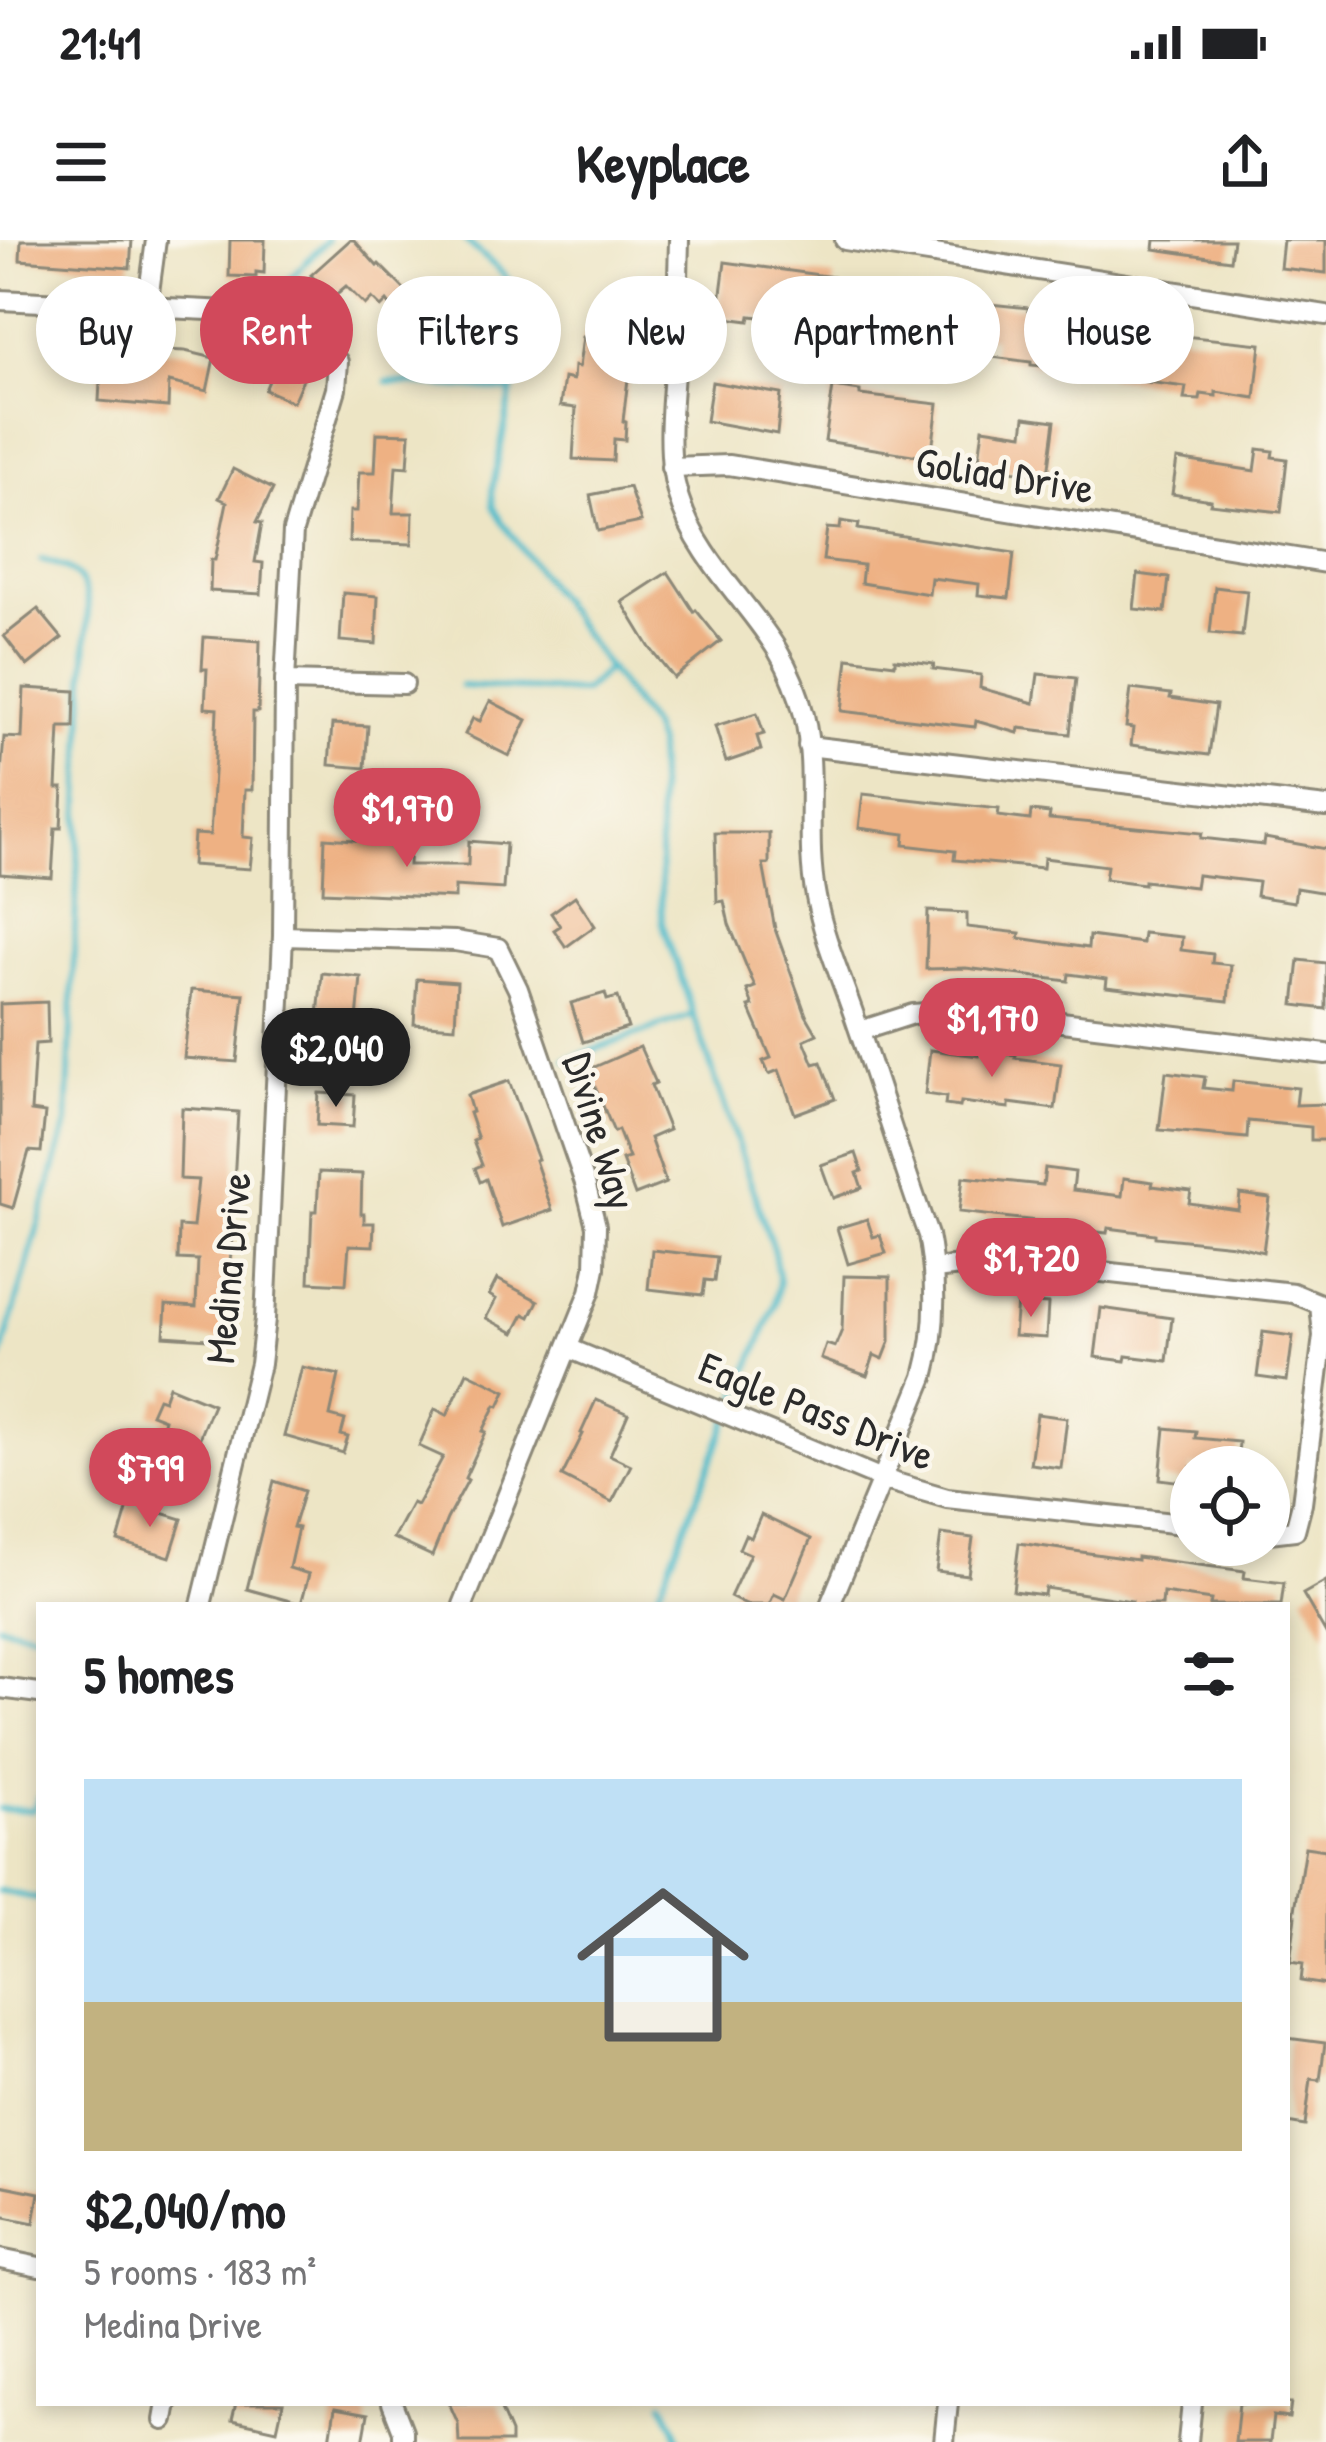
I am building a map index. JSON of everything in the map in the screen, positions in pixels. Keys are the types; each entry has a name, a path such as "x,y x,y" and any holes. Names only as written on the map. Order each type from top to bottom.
{"street":[{"path":"152,276 156,240"},
{"path":"679,240 668,430 676,491 704,550 779,650 804,715 815,894 928,1235 934,1269 934,1320 924,1377 831,1602"},
{"path":"845,240 1326,315"},
{"path":"0,300 36,302"},
{"name":"Medina Drive","path":"176,308 229,311 276,321 322,346 338,362 336,389 293,531 285,681 283,936 260,1364 202,1602"},
{"name":"Goliad Drive","path":"671,466 729,465 1326,563"},
{"path":"285,681 404,684"},
{"path":"808,746 1326,807"},
{"name":"Divine Way","path":"283,936 455,941 498,948 518,989 585,1183 596,1226 590,1292 464,1602"},
{"path":"860,1031 914,1014 963,1010 1326,1054"},
{"path":"934,1269 1002,1261 1293,1293 1320,1304 1323,1336 1302,1503 1290,1530"},
{"name":"Eagle Pass Drive","path":"568,1348 882,1479 947,1498 1170,1523"},
{"path":"0,1688 36,1693"},
{"path":"0,2259 36,2266"},
{"path":"393,2406 403,2442"},
{"path":"944,2442 948,2406"},
{"path":"1188,2442 1192,2406"}],"building":[{"path":"21,240 132,240 130,268 20,260"},
{"path":"230,240 265,240 264,273 229,276"},
{"path":"354,240 391,276 377,276 377,303 372,298 365,305 353,293 353,276 311,275"},
{"path":"1155,240 1233,240 1230,260 1154,249"},
{"path":"1283,240 1326,240 1326,273 1280,268"},
{"path":"725,262 827,276 751,276 749,321 727,318 727,276 723,276"},
{"path":"1000,305 1024,307 1024,361 1000,358"},
{"path":"583,337 585,384 627,384 625,440 614,439 613,461 573,459 576,408 560,406 564,378 573,380 574,366 579,367"},
{"path":"1194,337 1261,344 1255,398 1216,392 1216,396 1201,394 1200,400 1184,399 1186,387 1163,384 1194,384"},
{"path":"176,351 200,355 200,384 208,384 207,391 176,384"},
{"path":"100,384 169,384 168,407 99,401"},
{"path":"268,384 301,384 293,402 265,390"},
{"path":"712,384 781,394 777,434 706,421"},
{"path":"833,387 938,404 931,458 825,441"},
{"path":"1025,417 1055,421 1048,474 978,467 983,428 1023,434"},
{"path":"377,433 410,434 408,467 396,466 393,513 413,513 412,544 349,542 359,472 375,472"},
{"path":"1258,449 1287,459 1281,512 1210,504 1211,500 1172,494 1177,459 1255,471"},
{"path":"233,469 273,489 257,522 262,523 255,562 263,563 261,594 210,591 211,560 215,560 227,502 219,498"},
{"path":"629,487 641,522 598,531 590,495"},
{"path":"841,521 859,524 858,529 1014,553 1009,598 978,595 979,584 931,578 929,594 861,583 863,565 823,560 827,528 840,529"},
{"path":"668,572 694,612 721,641 674,678 622,602"},
{"path":"1138,574 1169,578 1165,612 1134,609"},
{"path":"1215,587 1247,591 1242,636 1210,633"},
{"path":"343,593 378,596 376,644 340,641"},
{"path":"38,609 62,638 27,666 4,636"},
{"path":"204,637 260,641 252,790 245,790 243,837 253,838 250,869 192,865 194,834 210,835 215,757 217,709 205,708"},
{"path":"848,658 895,664 895,659 981,675 980,688 1034,703 1038,674 1076,678 1070,734 1019,728 1018,733 976,721 975,727 842,711"},
{"path":"24,688 75,691 74,727 60,727 57,788 63,788 61,828 55,828 52,878 0,874 4,737 22,738"},
{"path":"1131,689 1216,705 1209,755 1131,745 1133,728 1126,727"},
{"path":"490,701 527,720 509,756 465,734 473,718 480,721"},
{"path":"757,713 764,734 757,736 761,750 726,762 715,726"},
{"path":"332,724 368,726 365,768 329,765"},
{"path":"863,794 999,809 998,816 1030,820 1031,811 1050,813 1049,819 1202,833 1201,838 1264,845 1265,838 1326,849 1326,893 1296,888 1294,902 1256,896 1258,882 1197,875 1195,887 1144,884 1105,879 1107,866 1044,858 1043,868 954,860 955,851 904,845 905,834 859,828"},
{"path":"715,833 769,833 769,864 763,864 775,929 817,1034 804,1040 814,1064 821,1062 835,1099 795,1114 779,1070 769,1074 763,1061 771,1058 749,1007 753,1006 747,990 755,987 724,901 717,902"},
{"path":"325,838 410,844 409,865 468,865 469,841 506,844 503,889 455,886 455,898 323,892"},
{"path":"575,896 595,926 566,947 554,930 560,926 551,913"},
{"path":"928,911 967,913 967,927 1088,948 1089,936 1142,943 1143,933 1182,937 1181,950 1213,954 1212,963 1231,965 1228,1001 1106,987 1107,979 1069,974 1068,981 966,968 926,969"},
{"path":"1299,960 1326,963 1326,1009 1294,1005"},
{"path":"322,973 361,977 356,1031 317,1027"},
{"path":"417,979 457,982 455,1027 414,1024"},
{"path":"191,990 244,994 237,1062 184,1058"},
{"path":"605,993 607,1000 618,997 628,1028 583,1042 571,1003"},
{"path":"47,1002 48,1043 35,1044 31,1111 45,1113 41,1152 29,1151 13,1208 0,1204 0,1004"},
{"path":"640,1047 669,1130 650,1138 666,1183 635,1195 622,1160 629,1158 588,1070"},
{"path":"930,1050 979,1056 980,1050 1061,1064 1055,1109 1009,1103 1009,1108 961,1102 960,1107 945,1105 946,1097 925,1094"},
{"path":"1166,1072 1205,1077 1203,1088 1232,1091 1233,1081 1298,1088 1296,1105 1326,1104 1326,1140 1311,1140 1311,1127 1248,1121 1247,1138 1159,1130"},
{"path":"509,1081 552,1210 502,1227 486,1179 480,1182 475,1168 482,1165 473,1141 478,1139 467,1095"},
{"path":"319,1093 355,1095 353,1127 317,1125"},
{"path":"182,1108 238,1112 223,1340 164,1336 166,1305 196,1307 198,1260 178,1259 179,1226 193,1227 198,1180 180,1179"},
{"path":"856,1153 862,1188 833,1198 821,1165"},
{"path":"1045,1168 1075,1172 1073,1190 1122,1196 1124,1178 1191,1191 1189,1203 1238,1210 1240,1194 1270,1198 1263,1252 1155,1234 1108,1228 1107,1233 1089,1231 1089,1227 959,1212 963,1177 1043,1185"},
{"path":"319,1172 362,1174 361,1214 364,1223 374,1223 373,1246 349,1245 346,1284 309,1282"},
{"path":"867,1219 886,1253 848,1264 837,1228"},
{"path":"652,1250 717,1257 714,1281 705,1280 703,1295 648,1289"},
{"path":"844,1276 890,1277 890,1341 883,1359 874,1355 867,1376 821,1359 826,1344 835,1347 842,1330"},
{"path":"497,1279 538,1301 514,1333 486,1318 496,1299 489,1295"},
{"path":"1017,1302 1048,1304 1046,1338 1014,1336"},
{"path":"1101,1308 1172,1318 1167,1361 1095,1357"},
{"path":"1263,1332 1293,1336 1287,1381 1257,1377"},
{"path":"302,1367 339,1375 330,1416 345,1420 341,1435 348,1437 343,1453 284,1436"},
{"path":"467,1372 506,1391 483,1431 468,1480 432,1556 393,1538 443,1457 419,1446 435,1409 447,1415"},
{"path":"169,1386 213,1404 192,1469 153,1459 164,1419 151,1414"},
{"path":"596,1400 628,1414 610,1455 631,1465 612,1502 562,1476"},
{"path":"1037,1414 1067,1418 1061,1468 1030,1464"},
{"path":"1165,1428 1196,1431 1195,1438 1239,1442 1239,1446 1170,1446 1170,1480 1160,1479"},
{"path":"274,1481 304,1491 293,1527 298,1528 289,1568 309,1574 302,1602 247,1589"},
{"path":"129,1503 182,1519 170,1557 118,1541"},
{"path":"761,1515 811,1539 785,1599 774,1594 770,1602 740,1602 730,1597 750,1554 739,1549 745,1535 751,1538"},
{"path":"941,1534 973,1538 968,1575 936,1571"},
{"path":"1019,1543 1170,1561 1170,1566 1245,1571 1244,1578 1284,1583 1281,1602 1211,1602 1163,1593 1162,1602 1132,1602 1045,1588 1044,1595 1013,1591"},
{"path":"1326,1581 1326,1634 1303,1594"},
{"path":"1305,1847 1326,1850 1326,1985 1301,1981 1303,1964 1290,1962"},
{"path":"1290,2038 1325,2043 1320,2080 1311,2079 1305,2126 1290,2124"},
{"path":"0,2185 36,2192 34,2223 0,2216"},
{"path":"1291,2403 1289,2418 1273,2416 1270,2442 1235,2442 1239,2406"},
{"path":"235,2406 282,2406 277,2430 232,2420"},
{"path":"450,2406 499,2406 511,2442 459,2442"},
{"path":"335,2408 368,2414 363,2442 330,2440"}],"waterway":[{"path":"293,276 327,240"},
{"path":"465,240 506,277 524,310 493,506 651,727 657,744 662,922 774,1252 779,1281 775,1305 654,1602"},
{"path":"415,384 513,391"},
{"path":"0,1361 67,1124 88,608 75,574 41,560"},
{"path":"461,686 583,692 609,668"},
{"path":"566,1060 692,1015"},
{"path":"0,1625 36,1634"},
{"path":"0,1809 33,1810 36,1804"},
{"path":"0,1891 36,1898"},
{"path":"665,2406 679,2442"}]}
